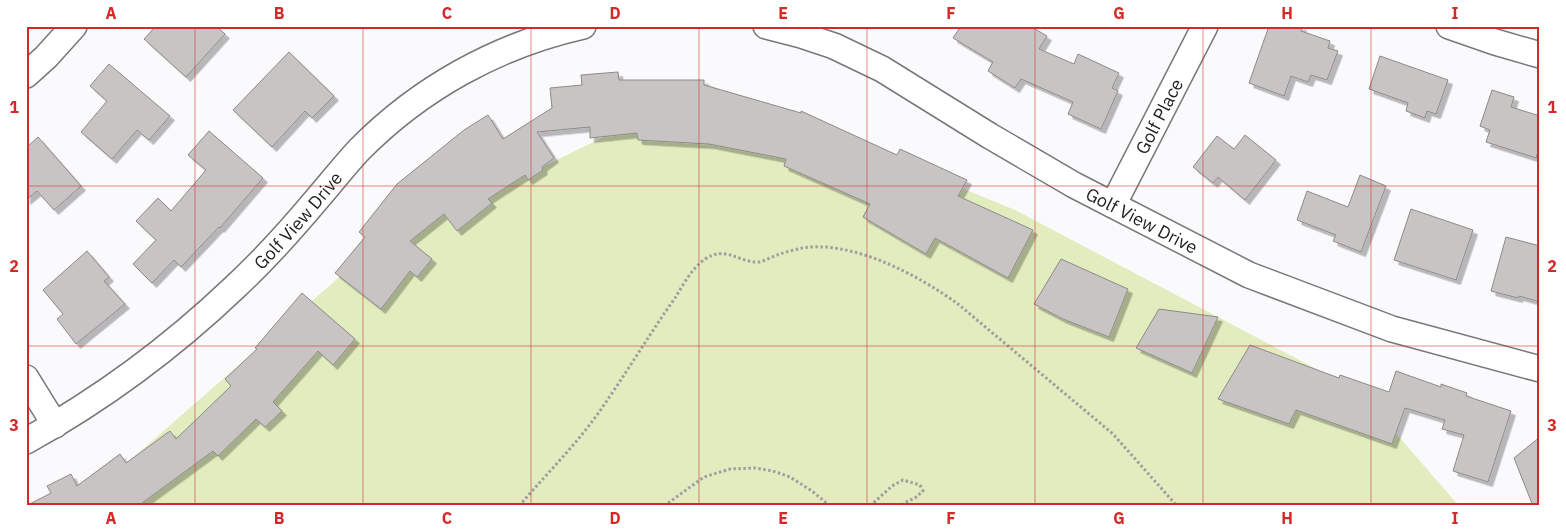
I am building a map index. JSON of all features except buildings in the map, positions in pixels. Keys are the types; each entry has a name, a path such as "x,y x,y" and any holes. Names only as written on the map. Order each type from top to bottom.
{"street":[{"path":"26,76 74,26"},
{"name":"Golf View Drive","path":"26,441 55,425 131,375 181,336 235,287 286,235 359,151 397,115 440,84 478,63 516,46 583,26"},
{"name":"Golf View Drive","path":"766,26 834,46 882,69 990,136 1113,205 1249,275 1392,330 1540,368"},
{"name":"Golf Place","path":"1113,205 1205,26"},
{"path":"1449,26 1540,55"},
{"path":"26,378 55,425"}],"path":[{"path":"519,506 583,434 659,320 690,276 704,260 714,254 724,253 760,262 778,254 803,248 830,246 889,265 933,286 958,304 1113,434 1177,506"},
{"path":"664,506 704,477 730,469 755,468 772,471 790,478 812,491 830,506"},
{"path":"870,506 892,486 903,480 910,480 920,485 924,490 901,506"}],"green space":[{"path":"710,85 1015,210 1360,392 1459,506 57,506 87,498 368,252"}]}
